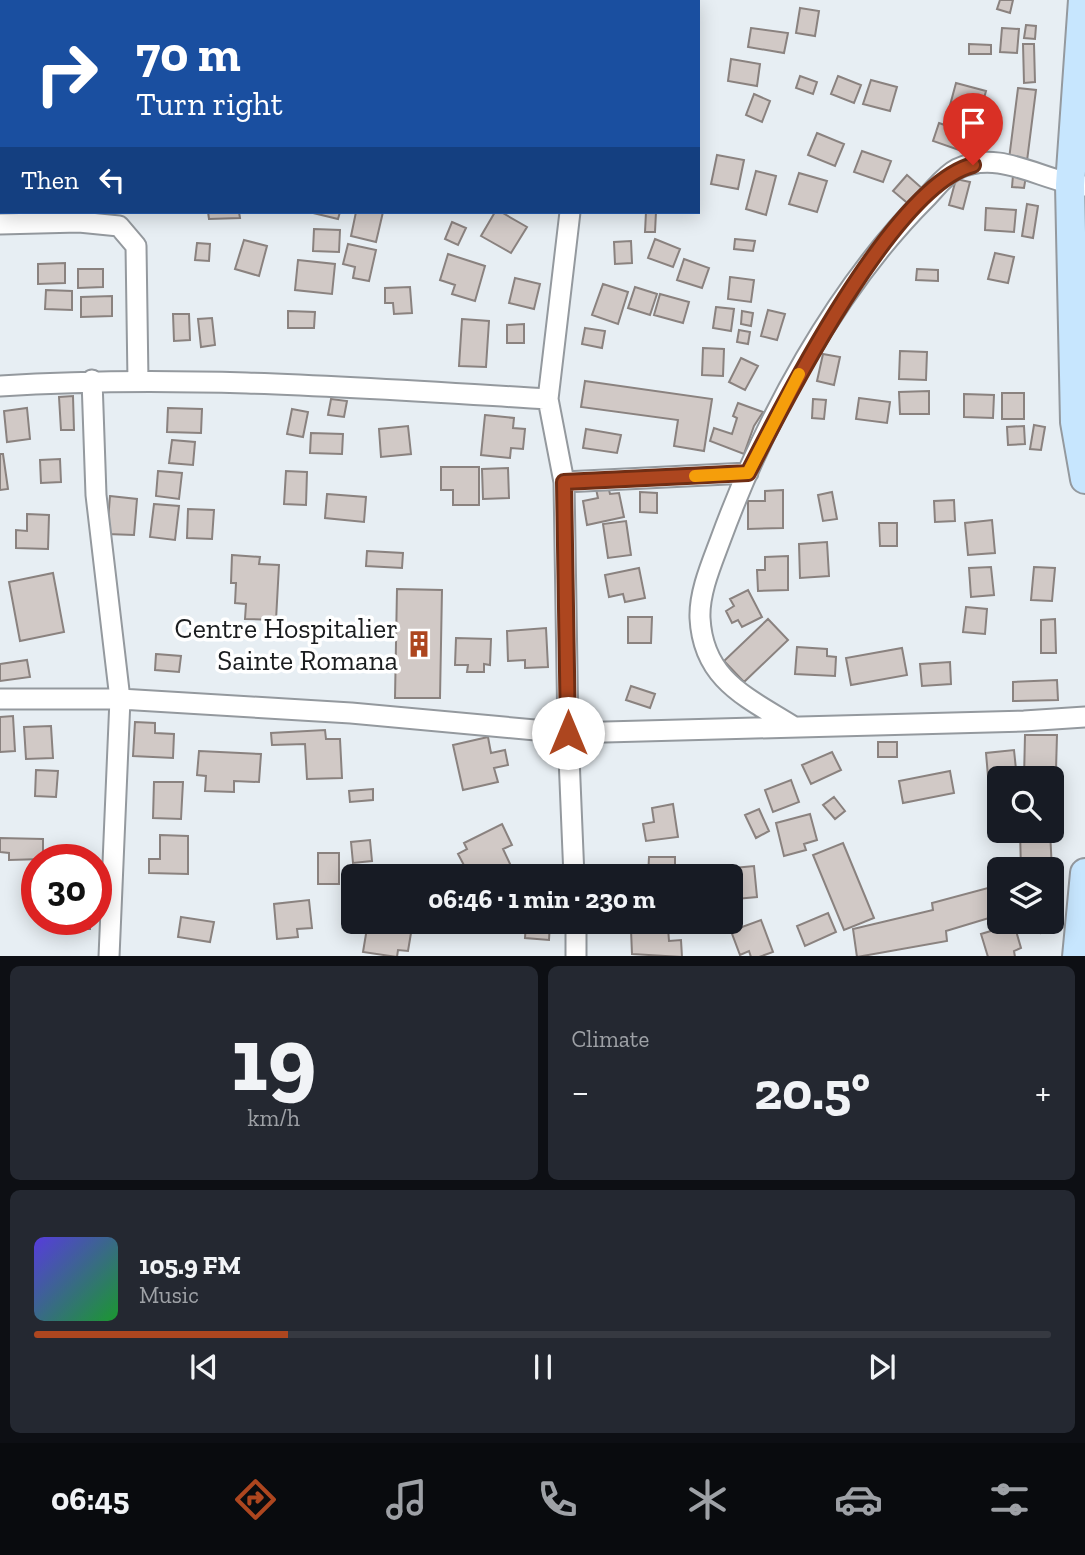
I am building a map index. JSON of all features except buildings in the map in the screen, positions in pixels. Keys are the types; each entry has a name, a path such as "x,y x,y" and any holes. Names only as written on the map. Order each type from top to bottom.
{"street":[{"path":"1083,0 1075,422 1085,478"},
{"path":"792,726 729,686 707,651 700,617 707,576 748,473 786,397 839,304 904,220 957,169 990,161 1078,185"},
{"path":"570,214 548,399 564,482 568,733 573,864"},
{"path":"0,224 79,222 120,226 136,246 138,381"},
{"path":"0,386 92,380 138,381 333,386 548,399"},
{"path":"92,380 96,495 120,699 109,956"},
{"path":"564,482 748,473"},
{"path":"0,699 120,699 351,713 568,733 1024,721 1085,717"},
{"path":"1077,956 1085,873"},
{"path":"576,934 576,956"}],"slow traffic":[{"path":"695,476 748,473 799,374"}],"place":[{"name":"Centre Hospitalier Sainte Romana","path":"419,644"}],"route":[{"path":"568,733 564,482 748,473 786,397 839,304 904,220 957,169 973,165"}]}
